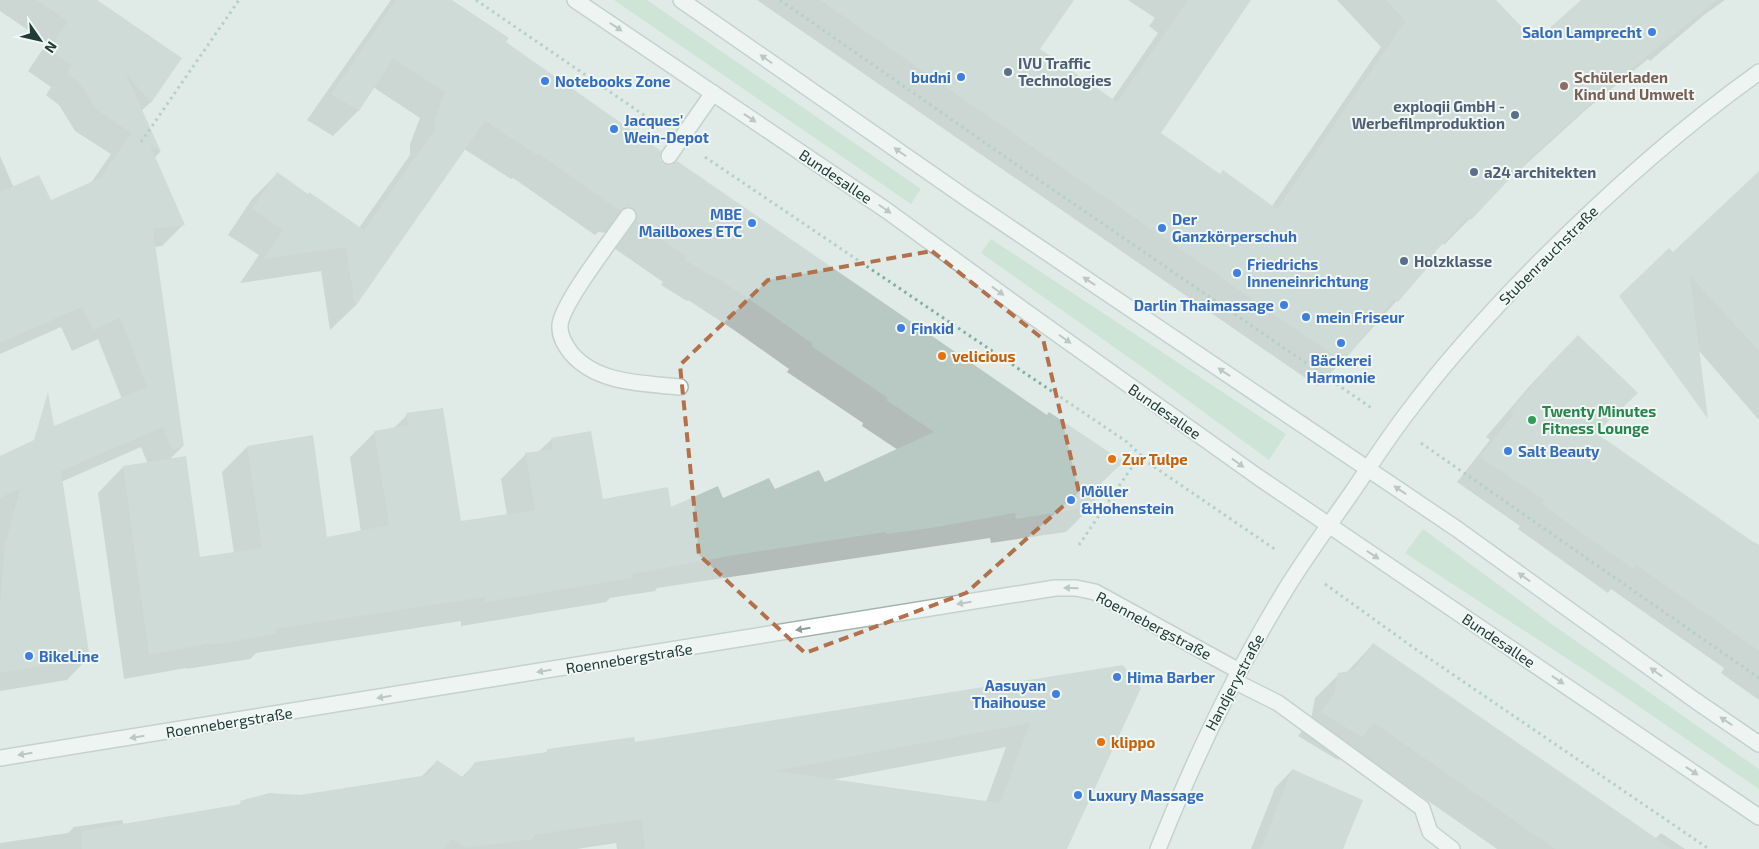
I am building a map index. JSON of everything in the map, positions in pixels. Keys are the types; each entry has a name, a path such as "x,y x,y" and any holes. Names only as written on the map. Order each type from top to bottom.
{"street":[{"name":"Bundesallee","path":"575,0 886,210 1258,477 1759,817"},
{"path":"681,0 969,200 1456,529 1759,744"},
{"name":"Stubenrauchstraße","path":"1330,525 1410,408 1474,330 1548,252 1628,178 1734,90 1759,72"},
{"path":"669,156 713,93"},
{"path":"628,216 566,308 560,326 564,344 573,355 602,375 628,382 680,388"},
{"name":"Handjerystraße","path":"1158,849 1184,784 1236,676 1283,594 1330,525"},
{"name":"Roennebergstraße","path":"0,758 1055,588 1076,588 1095,592 1278,703 1422,808 1430,832 1452,849"}],"path":[{"path":"141,142 239,0"},
{"path":"780,0 1009,160 1375,410"},
{"path":"928,308 1127,442 1150,464 1277,550"},
{"path":"1422,444 1759,678"},
{"path":"1079,545 1136,461"},
{"path":"1324,583 1414,648 1709,849"}],"highlighted area":[{"path":"932,251 1043,339 1079,492 966,593 805,653 699,555 680,365 768,280"}],"green space":[{"path":"614,0 647,0 921,189 911,204"},
{"path":"991,239 1286,434 1269,460 1145,369 981,253"},
{"path":"1423,529 1553,625 1759,769 1759,789 1609,686 1405,553"}],"building":[{"path":"36,0 97,0 182,58 151,103 126,74 161,152 150,145 185,225 153,229 184,446 172,450 163,427 61,471 90,659 0,673 0,604 5,544 20,489 0,498 0,456 34,440 48,392 54,426 147,387 120,318 93,330 82,307 0,343 0,192 39,175 51,200 100,178 131,133 97,110 80,84 67,73 71,65 49,49 68,21"},
{"path":"396,0 452,0 509,38 506,42 661,151 660,160 664,164 672,165 677,161 1047,415 1049,412 1124,462 1103,480 1092,507 1016,519 1015,513 931,528 886,534 886,532 735,555 632,574 633,578 485,602 485,597 275,629 276,634 211,645 211,643 149,655 123,466 186,456 200,557 262,548 247,446 313,435 327,537 389,525 374,431 408,425 406,413 443,408 461,521 535,510 525,453 553,449 551,438 591,431 603,499 668,487 671,507 718,486 723,498 769,478 775,489 819,470 825,482 934,432 886,400 888,398 811,346 813,344 759,306 714,276 712,277 685,260 687,257 636,221 637,213 633,208 625,207 620,211 538,153 537,155 485,121 355,307 346,247 264,259 283,230 252,209 277,172 364,230 435,129 435,118 445,92 393,59 359,111 331,94"},
{"path":"820,0 1074,0 1040,49 1117,102 1188,0 1251,0 1161,133 1220,174 1223,170 1277,209 1405,21 1386,0 1496,0 1535,41 1581,0 1717,0 1615,82 1521,167 1471,220 1468,217 1435,252 1434,260 1398,302 1394,299 1343,362"},
{"path":"1759,171 1759,351 1690,276 1708,419 1619,296 1669,248 1673,252"},
{"path":"1578,335 1638,393 1596,433 1759,546 1759,651 1636,565 1634,569 1604,549 1541,504 1544,500 1480,457 1513,415 1510,412 1551,363"},
{"path":"1373,643 1672,849 1555,849 1374,723 1362,737 1320,712 1334,694 1338,673 1354,670"},
{"path":"1123,665 1141,688 1067,849 645,849 641,819 534,835 534,839 466,848 452,839 443,849 82,849 81,831 241,804 240,801 269,793 300,795 428,775 437,760 464,778 475,762 548,752 547,749 634,737 635,742","holes":["1030,723 1000,803 775,771"]},
{"path":"1292,769 1363,800 1343,849 1261,849"}],"place":[{"name":"Salon Lamprecht","path":"1652,32"},
{"name":"IVU Traffic Technologies","path":"1008,72"},
{"name":"budni","path":"961,77"},
{"name":"Notebooks Zone","path":"545,81"},
{"name":"Schülerladen Kind und Umwelt","path":"1564,86"},
{"name":"exploqii GmbH - Werbefilmproduktion","path":"1515,115"},
{"name":"Jacques' Wein-Depot","path":"614,129"},
{"name":"a24 architekten","path":"1474,172"},
{"name":"MBE Mailboxes ETC","path":"752,223"},
{"name":"Der Ganzkörperschuh","path":"1162,228"},
{"name":"Holzklasse","path":"1404,261"},
{"name":"Friedrichs Inneneinrichtung","path":"1237,273"},
{"name":"Darlin Thaimassage","path":"1284,305"},
{"name":"mein Friseur","path":"1306,317"},
{"name":"Finkid","path":"901,328"},
{"name":"Bäckerei Harmonie","path":"1341,343"},
{"name":"velicious","path":"942,356"},
{"name":"Twenty Minutes Fitness Lounge","path":"1532,420"},
{"name":"Salt Beauty","path":"1508,451"},
{"name":"Zur Tulpe","path":"1112,459"},
{"name":"Möller &Hohenstein","path":"1071,500"},
{"name":"BikeLine","path":"29,656"},
{"name":"Hima Barber","path":"1117,677"},
{"name":"Aasuyan Thaihouse","path":"1056,694"},
{"name":"klippo","path":"1101,742"},
{"name":"Luxury Massage","path":"1078,795"}]}
